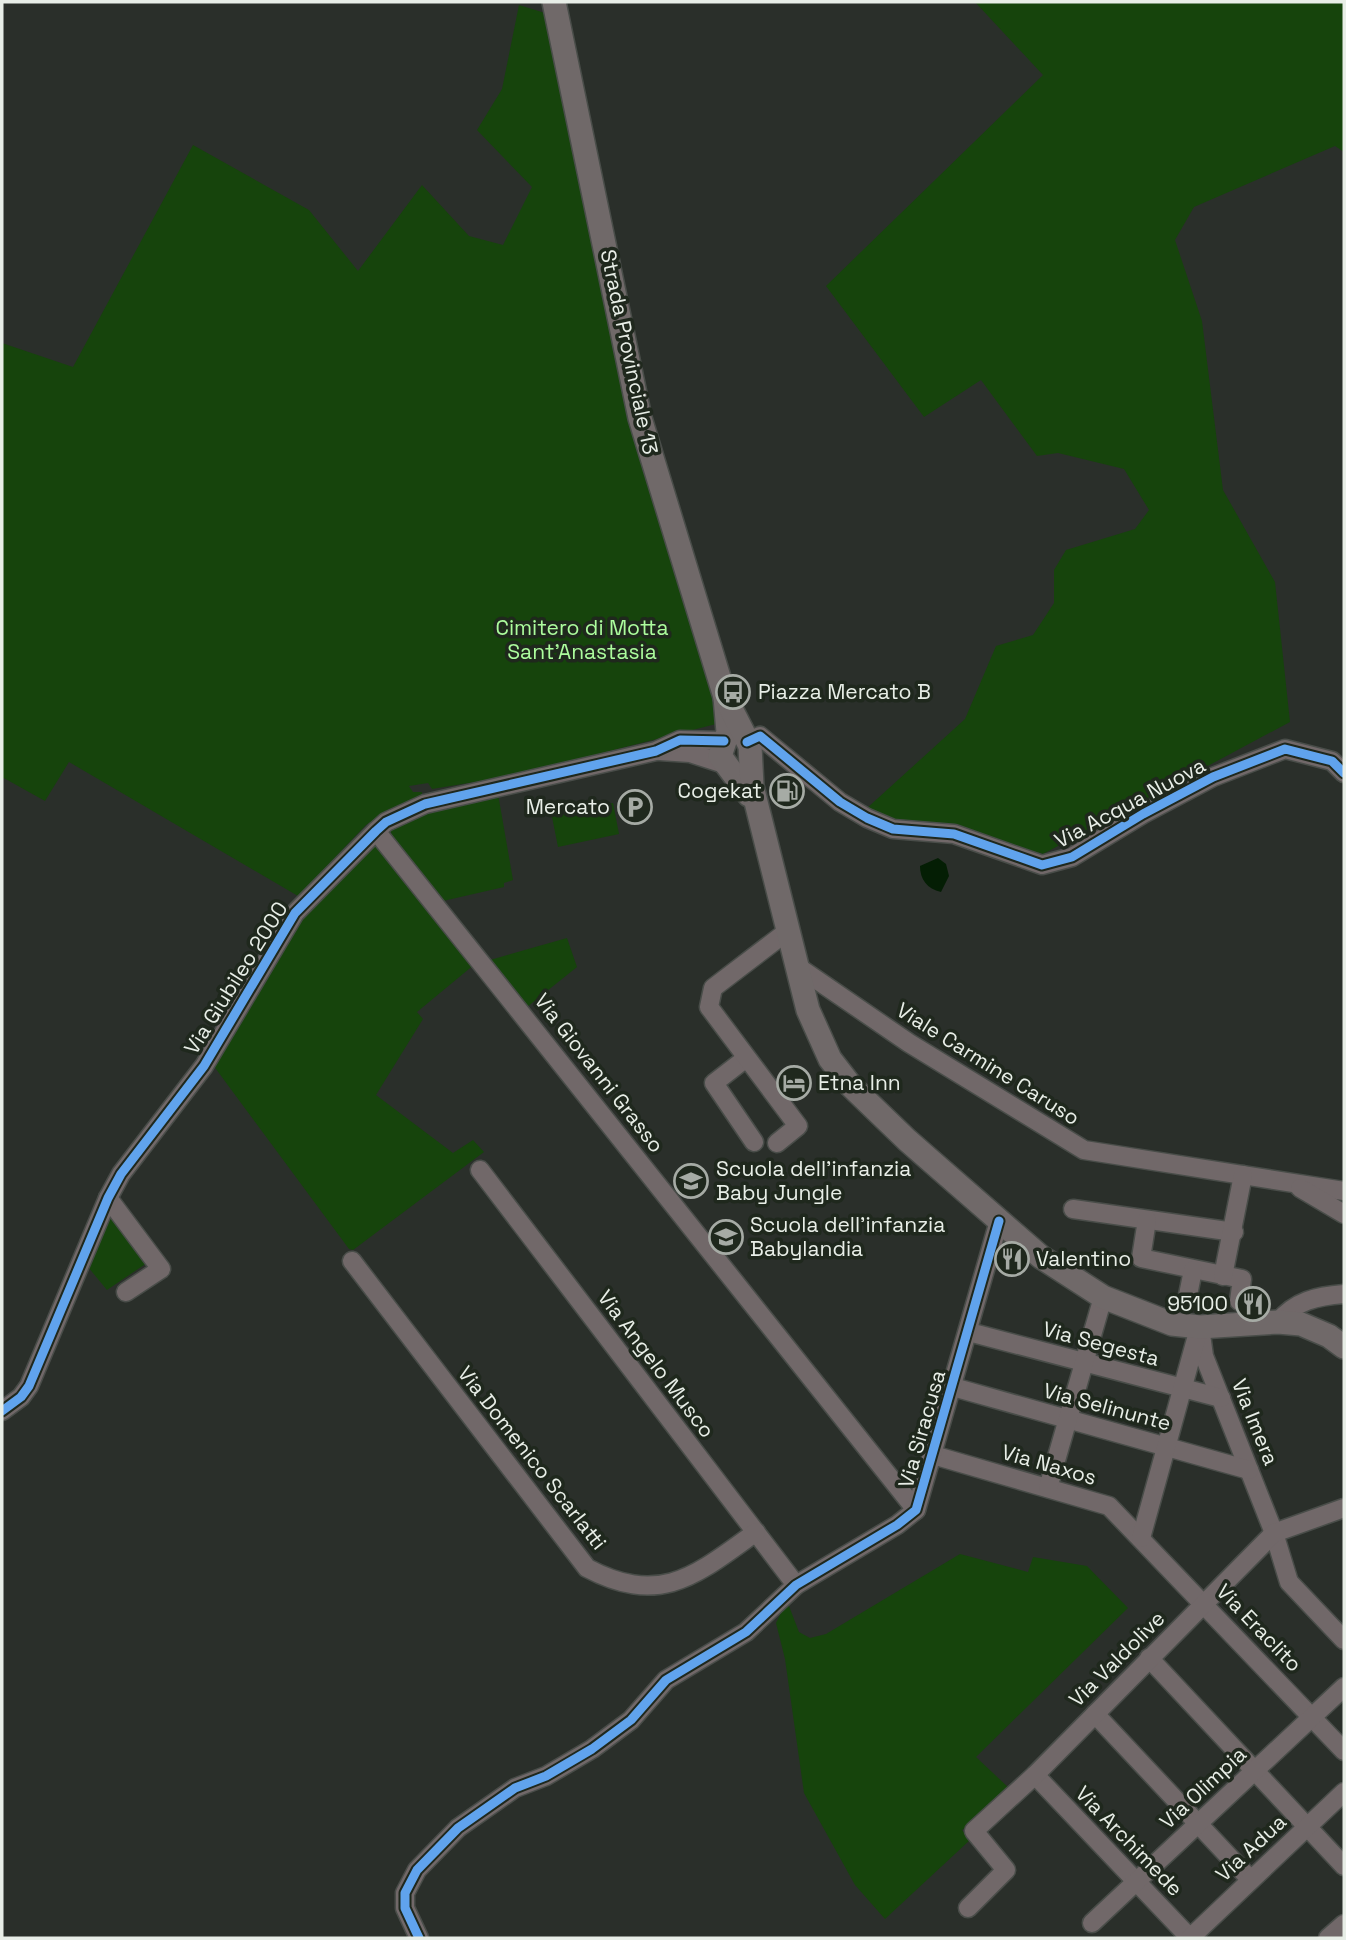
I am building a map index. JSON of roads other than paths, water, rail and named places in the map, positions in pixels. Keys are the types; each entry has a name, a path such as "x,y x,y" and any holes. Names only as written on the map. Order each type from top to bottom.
{"main road":[{"name":"Strada Provinciale 13","path":"554,2 640,418 758,810 789,930"},
{"path":"789,930 818,1036 841,1075 907,1140 1041,1257 1103,1297 1172,1324 1200,1327 1278,1322 1316,1330 1344,1348"}],"street":[{"path":"718,673 745,719 738,749"},
{"name":"Via Acqua Nuova","path":"738,749 867,818 893,828 954,834 1042,865 1072,857 1213,777 1285,748 1340,762"},
{"name":"Via Giubileo 2000","path":"2,1410 21,1397 29,1386 108,1198 121,1174 204,1066 295,913 386,822 425,804 656,751 690,753 738,749"},
{"name":"Via Giovanni Grasso","path":"376,831 916,1510"},
{"path":"777,1143 798,1126 745,1059 709,1007 708,1000 713,988 789,930"},
{"name":"Viale Carmine Caruso","path":"798,967 909,1043 1076,1146 1109,1155 1293,1185"},
{"path":"745,1059 714,1083 754,1142"},
{"name":"Via Angelo Musco","path":"480,1170 796,1585"},
{"path":"1223,1276 1234,1232 1243,1175"},
{"path":"1293,1185 1343,1191"},
{"path":"1293,1185 1343,1213"},
{"path":"1343,1191 1338,1196 1343,1213"},
{"path":"108,1198 161,1269 127,1292"},
{"path":"1073,1209 1234,1232"},
{"path":"1147,1220 1141,1258 1242,1279 1239,1301"},
{"name":"Via Siracusa","path":"419,1938 404,1900 417,1870 434,1850 495,1800 546,1776 592,1749 631,1720 666,1680 746,1632 796,1585 897,1525 916,1510 999,1222"},
{"name":"Via Domenico Scarlatti","path":"352,1261 587,1568 617,1582 630,1584 683,1581 756,1532"},
{"path":"1188,1296 1193,1270"},
{"path":"1278,1322 1290,1307 1312,1299 1344,1294"},
{"path":"1048,1488 1103,1297"},
{"path":"1141,1538 1200,1327"},
{"name":"Via Imera","path":"1200,1327 1204,1356 1274,1533 1289,1582 1344,1640"},
{"name":"Via Segesta","path":"969,1332 1221,1398"},
{"name":"Via Selinunte","path":"953,1387 1250,1470"},
{"name":"Via Naxos","path":"933,1455 1109,1506 1141,1538"},
{"name":"Via Valdolive","path":"968,1908 1006,1870 974,1831 1035,1775 1274,1533 1340,1515"},
{"name":"Via Eraclito","path":"1141,1538 1344,1751"},
{"path":"1149,1658 1344,1866"},
{"name":"Via Olimpia","path":"1092,1923 1344,1687"},
{"path":"1095,1714 1250,1880"},
{"name":"Via Archimede","path":"1035,1775 1190,1938"},
{"name":"Via Adua","path":"1190,1938 1344,1792"},
{"path":"1328,1938 1344,1924"}],"place":[{"name":"Piazza Mercato B","path":"733,692"},
{"name":"Cogekat","path":"787,791"},
{"name":"Mercato","path":"635,807"},
{"name":"Etna Inn","path":"794,1083"},
{"name":"Scuola dell'infanzia Baby Jungle","path":"691,1181"},
{"name":"Scuola dell'infanzia Babylandia","path":"726,1237"},
{"name":"Valentino","path":"1012,1259"},
{"name":"95100","path":"1253,1304"}],"park label":[{"name":"Cimitero di Motta Sant'Anastasia","path":"582,640"}]}
